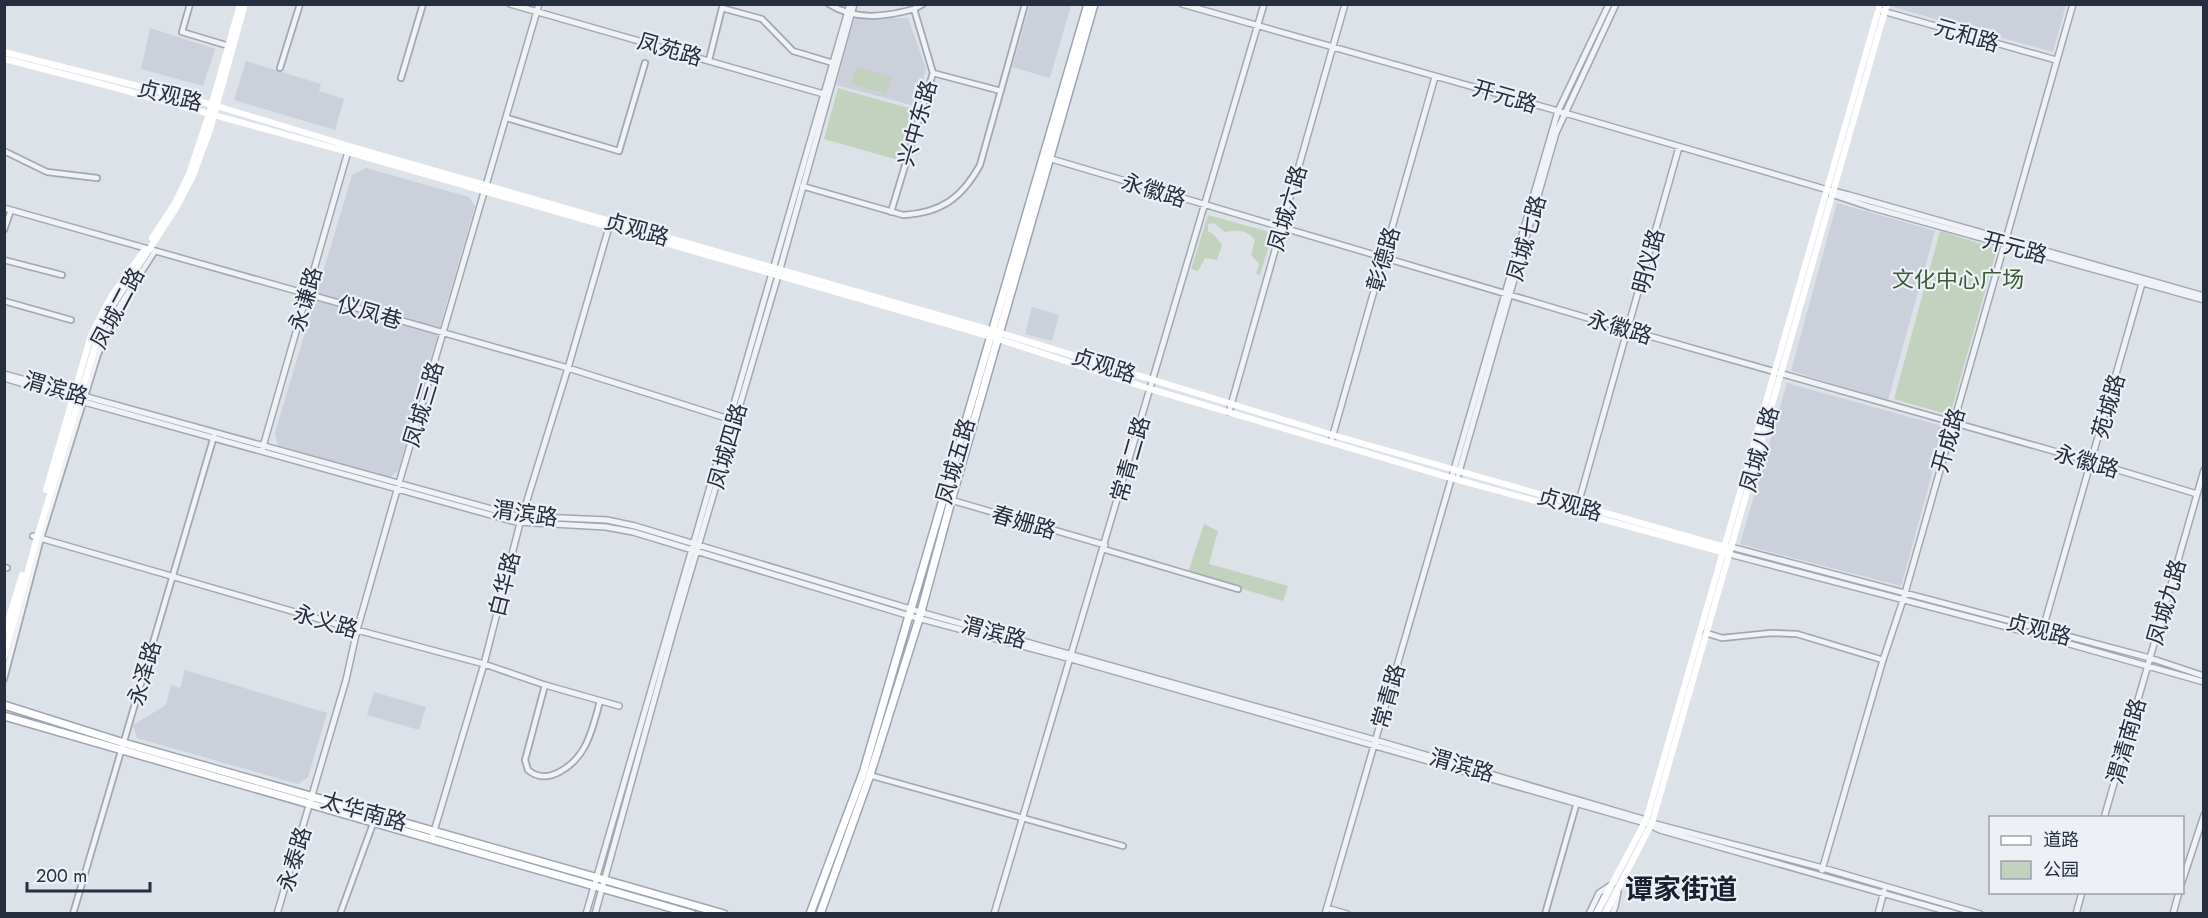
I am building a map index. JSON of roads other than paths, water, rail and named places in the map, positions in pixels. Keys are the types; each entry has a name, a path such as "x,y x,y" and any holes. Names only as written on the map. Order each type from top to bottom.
{"main road":[{"name":"凤城二路","path":"4,658 79,397 87,345 98,320 150,250 185,184 212,115 240,4"},
{"name":"凤城二路","path":"214,106 245,4"},
{"name":"凤城五路","path":"810,914 867,774 911,613 948,499 996,335 1088,4"},
{"name":"凤城五路","path":"1046,158 1094,4"},
{"name":"凤城八路","path":"1608,913 1648,823 1832,192 1882,8"},
{"name":"贞观路","path":"4,52 214,106 349,149 1153,381 1230,408"},
{"name":"贞观路","path":"4,59 349,149"},
{"name":"贞观路","path":"485,188 609,227 775,272"},
{"name":"贞观路","path":"996,335 1150,388 1457,471 1576,509"},
{"name":"贞观路","path":"1332,438 1454,479 1727,550"},
{"name":"凤城五路","path":"820,914 920,615 948,499"},
{"name":"凤城二路","path":"4,634 37,537"},
{"name":"太华南路","path":"4,705 123,746"},
{"name":"太华南路","path":"4,716 123,746 433,834 600,877 724,914"},
{"name":"太华南路","path":"311,800 374,821 433,834 598,887 692,914"},
{"name":"凤城八路","path":"1598,910 1648,823"}],"street":[{"path":"190,4 182,32 229,46"},
{"path":"280,68 300,4"},
{"path":"401,78 423,4"},
{"name":"凤苑路","path":"510,4 538,8 827,94"},
{"path":"828,4 849,13 886,17 923,4"},
{"name":"凤城四路","path":"598,887 827,94 833,63 852,4"},
{"path":"802,186 903,215 920,214 942,206 962,192 980,165 1025,4"},
{"name":"开元路","path":"1182,4 2204,298"},
{"name":"常青二路","path":"994,914 1264,4"},
{"name":"凤城六路","path":"1230,408 1345,4"},
{"name":"凤城七路","path":"1454,479 1561,112 1609,4"},
{"name":"凤城七路","path":"1561,112 1616,4"},
{"name":"开成路","path":"1822,871 1883,660 1904,597 2073,4"},
{"path":"709,60 723,6 762,19 793,51 833,63"},
{"name":"凤城三路","path":"311,800 398,486 538,8"},
{"name":"元和路","path":"1882,8 2056,60"},
{"name":"兴中东路","path":"891,212 933,73 914,9"},
{"name":"凤城四路","path":"775,272 802,186 849,13"},
{"path":"507,118 619,151 645,63"},
{"path":"933,73 1001,91"},
{"name":"彰德路","path":"1332,438 1436,77"},
{"name":"明仪路","path":"1576,509 1679,147"},
{"name":"永谦路","path":"262,449 349,149"},
{"path":"4,151 47,172 97,178"},
{"name":"永徽路","path":"1046,158 1628,330 2197,494"},
{"path":"4,230 8,209"},
{"name":"仪凤巷","path":"8,209 568,368 731,420"},
{"name":"白华路","path":"433,834 484,664 521,520 609,227"},
{"path":"4,679 37,537 79,397 109,327 150,250"},
{"path":"4,260 62,275"},
{"name":"苑城路","path":"2042,633 2143,281"},
{"path":"4,301 71,320"},
{"name":"渭滨路","path":"4,376 521,520 607,520 635,526 696,548 911,613 1072,656 1648,823 1980,914"},
{"name":"永泽路","path":"73,914 214,436"},
{"name":"凤城九路","path":"2148,665 2204,470"},
{"name":"常青路","path":"1326,911 1454,479"},
{"name":"春姗路","path":"948,499 1104,547"},
{"name":"永义路","path":"37,537 357,630 484,664 545,685 619,706"},
{"path":"1104,547 1238,589"},
{"name":"贞观路","path":"1727,550 2042,633 2150,658 2204,676"},
{"path":"1703,632 1722,638 1771,633 1797,634 1883,660"},
{"name":"贞观路","path":"2042,633 2204,682"},
{"name":"渭清南路","path":"2105,816 2148,665"},
{"path":"545,685 525,760 528,770 540,776 556,774 577,757 585,746 600,701"},
{"path":"867,774 1124,846"},
{"name":"永泰路","path":"277,914 311,800"},
{"path":"1545,914 1577,802"},
{"path":"2184,877 2204,815"},
{"path":"340,914 374,821"},
{"name":"凤城八路","path":"1589,914 1599,893 1612,884"},
{"path":"586,914 598,887"},
{"path":"595,914 598,887"},
{"path":"1878,914 1885,889"},
{"name":"渭滨路","path":"1885,889 1956,914"},
{"path":"2076,914 2081,894"},
{"path":"2173,914 2178,894"},
{"path":"1326,911 1347,914"}],"district":[{"name":"谭家街道","path":"1681,889"}],"park label":[{"name":"文化中心广场","path":"1958,279"}]}
